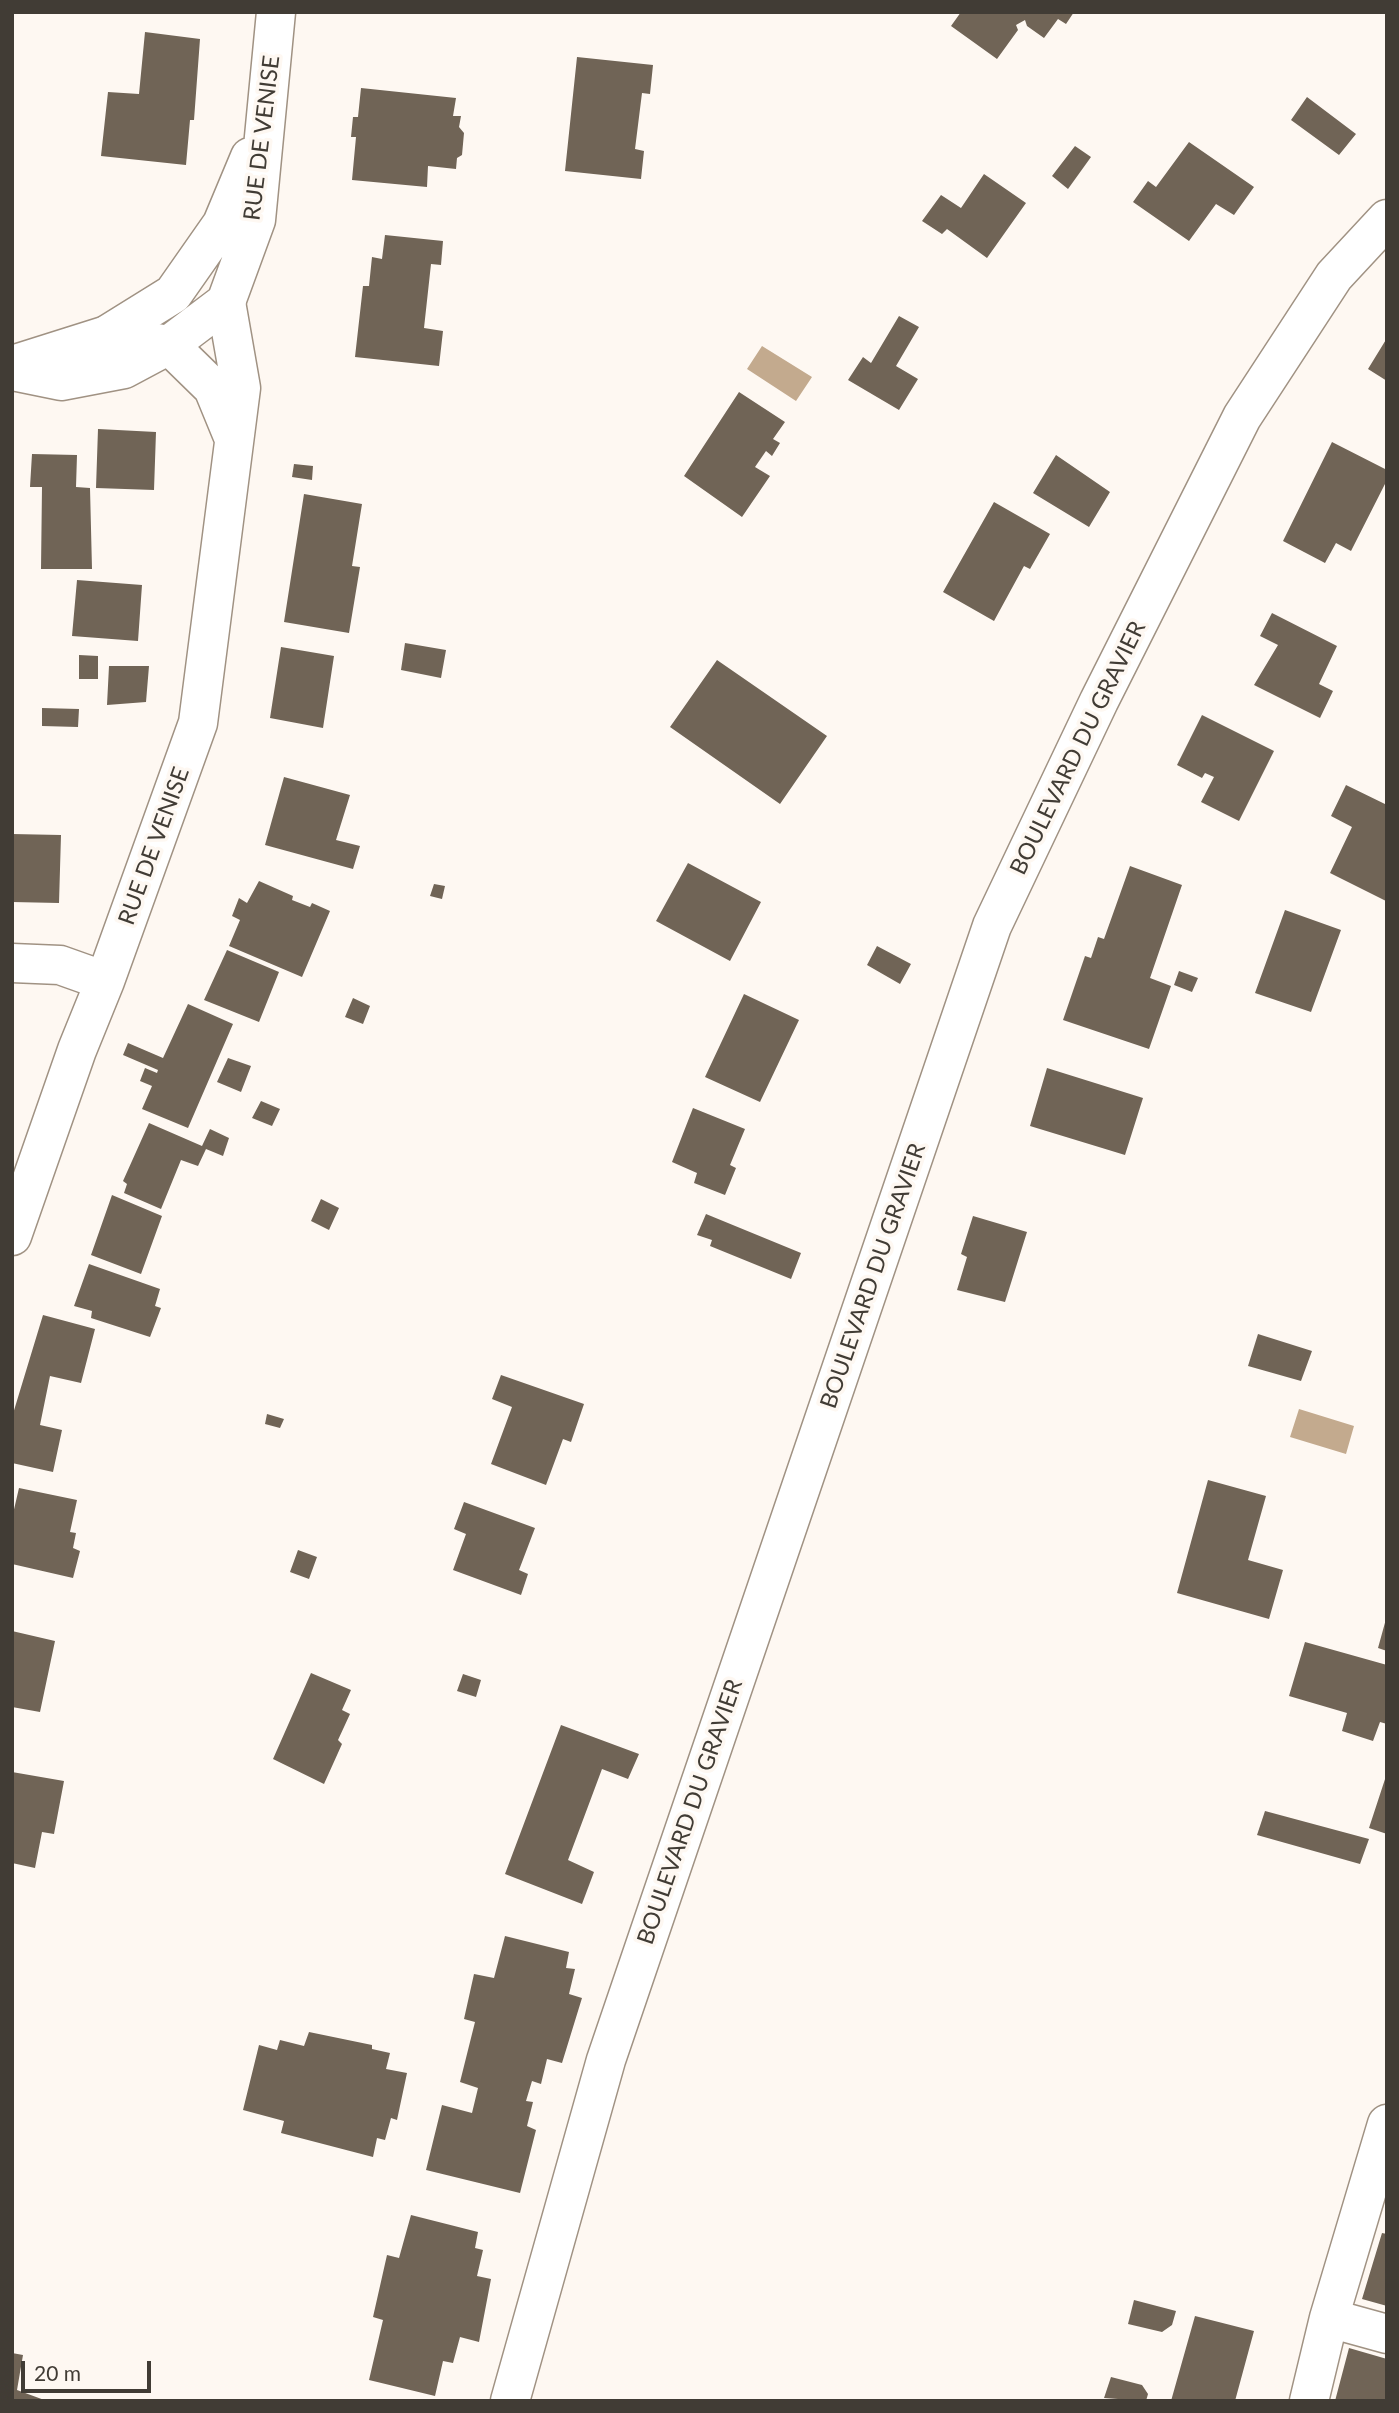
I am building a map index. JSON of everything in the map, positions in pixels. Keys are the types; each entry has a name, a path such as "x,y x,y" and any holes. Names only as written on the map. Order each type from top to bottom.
{"street":[{"name":"RUE DE VENISE","path":"12,1236 77,1050 105,981 198,723 241,388 226,302 256,220 276,12"},
{"path":"12,365 107,335 173,294 222,223 266,119"},
{"name":"BOULEVARD DU GRAVIER","path":"510,2401 606,2060 992,926 1093,713 1242,417 1334,276 1387,219"},
{"path":"12,371 61,381 124,369 169,345 226,302"},
{"path":"107,335 169,345"},
{"name":"RUE DE VENISE","path":"169,345 213,388 234,441"},
{"path":"12,963 60,965 105,981"},
{"path":"1310,2401 1329,2318 1387,2124"},
{"path":"1329,2318 1387,2334"}],"shaded area":[{"path":"762,346 812,377 796,401 747,369"},
{"path":"1299,1409 1354,1426 1346,1454 1290,1437"}],"building":[{"path":"961,12 1074,12 1066,24 1058,19 1044,38 1027,26 1025,20 1016,25 1018,30 997,59 951,26"},
{"path":"145,32 200,39 194,120 190,120 186,165 101,156 108,92 139,94"},
{"path":"577,57 653,65 650,94 642,93 635,149 644,151 641,179 565,171"},
{"path":"361,88 456,98 453,116 461,116 459,127 464,133 462,155 457,158 456,169 428,166 427,187 352,180 356,137 351,137 353,117 358,117"},
{"path":"1307,97 1356,134 1339,155 1291,120"},
{"path":"1189,142 1254,187 1234,215 1216,204 1189,241 1133,202 1148,181 1156,187"},
{"path":"1075,146 1091,157 1068,189 1052,176"},
{"path":"984,174 1026,203 987,258 947,229 942,234 922,221 941,195 961,208"},
{"path":"385,235 443,241 441,265 431,264 424,328 443,331 439,366 355,357 363,286 369,286 372,257 382,259"},
{"path":"899,316 919,327 896,366 918,379 899,410 848,380 863,357 871,363"},
{"path":"1387,338 1387,381 1368,369"},
{"path":"739,392 785,422 773,439 780,443 772,456 766,451 755,467 770,476 742,517 684,476"},
{"path":"98,429 156,432 154,490 96,488"},
{"path":"1332,442 1387,470 1387,480 1351,551 1336,543 1325,563 1283,541"},
{"path":"32,454 77,455 76,487 90,488 92,569 41,569 42,487 30,487"},
{"path":"1056,455 1110,492 1089,527 1033,493"},
{"path":"294,464 313,466 312,480 292,477"},
{"path":"304,494 362,504 352,566 360,567 349,633 284,622"},
{"path":"994,502 1050,534 1030,569 1024,566 994,621 943,592"},
{"path":"77,580 142,585 138,641 72,636"},
{"path":"1272,613 1337,646 1319,684 1333,691 1320,718 1254,685 1278,645 1260,636"},
{"path":"405,643 446,650 441,678 401,670"},
{"path":"281,647 334,656 323,728 270,718"},
{"path":"79,655 98,656 98,679 79,679"},
{"path":"717,660 827,736 780,804 670,727"},
{"path":"109,666 149,666 146,702 107,705"},
{"path":"42,708 79,709 78,727 42,726"},
{"path":"1202,715 1274,751 1239,821 1201,802 1214,777 1205,773 1202,778 1177,765"},
{"path":"284,777 350,795 336,840 360,846 353,869 265,845"},
{"path":"1346,785 1387,805 1386,901 1330,873 1352,827 1331,816"},
{"path":"12,834 61,835 59,903 12,902"},
{"path":"688,863 761,902 730,961 656,921"},
{"path":"1130,866 1182,885 1150,978 1171,986 1149,1049 1063,1020 1085,956 1091,958 1098,937 1104,939"},
{"path":"259,881 293,896 292,900 310,907 312,903 330,911 302,977 229,946 240,920 232,916 239,898 247,903"},
{"path":"434,884 445,886 442,899 430,896"},
{"path":"1285,910 1341,930 1311,1012 1255,993"},
{"path":"877,946 911,964 900,984 867,965"},
{"path":"227,950 279,972 259,1022 204,1000"},
{"path":"1179,971 1198,978 1192,992 1174,985"},
{"path":"744,994 799,1020 760,1102 705,1077"},
{"path":"353,998 370,1006 363,1024 345,1017"},
{"path":"188,1004 233,1024 188,1128 142,1109 152,1086 140,1081 145,1068 157,1073 158,1070 123,1055 128,1043 163,1058"},
{"path":"228,1058 251,1066 241,1092 217,1082"},
{"path":"1047,1068 1143,1098 1125,1155 1030,1126"},
{"path":"261,1101 280,1109 272,1126 252,1118"},
{"path":"693,1108 745,1129 730,1165 736,1168 725,1195 694,1183 697,1173 672,1162"},
{"path":"149,1123 202,1146 210,1129 229,1138 223,1156 206,1149 198,1166 181,1160 161,1209 124,1193 127,1184 123,1181"},
{"path":"112,1195 162,1216 141,1274 91,1255"},
{"path":"321,1199 339,1208 329,1230 311,1221"},
{"path":"706,1214 801,1253 791,1279 710,1246 712,1240 697,1235"},
{"path":"973,1216 1027,1232 1005,1302 957,1290 967,1257 961,1254"},
{"path":"89,1264 160,1289 155,1306 161,1308 150,1337 91,1318 92,1311 74,1306"},
{"path":"43,1315 95,1329 81,1383 50,1376 40,1425 62,1430 53,1472 12,1463 12,1417"},
{"path":"1258,1334 1312,1351 1301,1381 1248,1366"},
{"path":"501,1375 584,1404 571,1442 563,1439 546,1485 491,1464 512,1407 492,1399"},
{"path":"267,1414 284,1419 280,1428 265,1424"},
{"path":"1208,1480 1266,1496 1248,1560 1283,1570 1269,1619 1177,1593"},
{"path":"19,1488 77,1500 70,1532 76,1533 73,1548 80,1551 73,1578 12,1564 12,1518"},
{"path":"464,1502 535,1528 519,1570 528,1574 521,1595 453,1570 466,1534 454,1529"},
{"path":"298,1550 317,1557 309,1579 290,1572"},
{"path":"1387,1619 1387,1651 1378,1648"},
{"path":"12,1631 55,1641 40,1712 12,1707"},
{"path":"1305,1642 1387,1665 1387,1724 1380,1722 1373,1741 1342,1731 1347,1713 1289,1696"},
{"path":"311,1673 351,1690 342,1710 350,1714 338,1740 342,1744 324,1784 273,1759"},
{"path":"463,1674 481,1680 476,1697 457,1691"},
{"path":"561,1725 639,1754 628,1779 602,1769 568,1860 594,1872 582,1904 505,1874"},
{"path":"12,1772 64,1781 54,1834 42,1832 35,1868 12,1863"},
{"path":"1387,1773 1387,1834 1369,1828"},
{"path":"1265,1811 1369,1839 1360,1864 1257,1835"},
{"path":"505,1936 569,1952 566,1968 575,1969 569,1994 582,1998 562,2063 547,2059 541,2084 532,2081 526,2101 533,2102 527,2126 536,2130 520,2193 426,2170 442,2105 472,2113 478,2088 460,2082 475,2022 464,2019 474,1974 494,1978"},
{"path":"309,2032 372,2045 372,2049 390,2053 386,2069 407,2073 397,2120 391,2118 385,2140 377,2138 373,2157 281,2133 284,2121 243,2110 259,2045 277,2050 280,2040 304,2046"},
{"path":"411,2215 478,2232 475,2248 483,2250 477,2276 491,2279 479,2342 460,2337 453,2363 443,2361 435,2396 369,2380 383,2320 373,2317 387,2255 399,2258"},
{"path":"1382,2233 1387,2234 1387,2306 1362,2299"},
{"path":"1134,2300 1176,2311 1172,2325 1162,2332 1128,2324"},
{"path":"1195,2316 1254,2331 1235,2401 1171,2401"},
{"path":"1349,2348 1387,2359 1387,2401 1335,2401"},
{"path":"12,2353 23,2355 17,2390 47,2401 12,2401"},
{"path":"1111,2377 1142,2385 1148,2394 1146,2401 1104,2398"}]}
